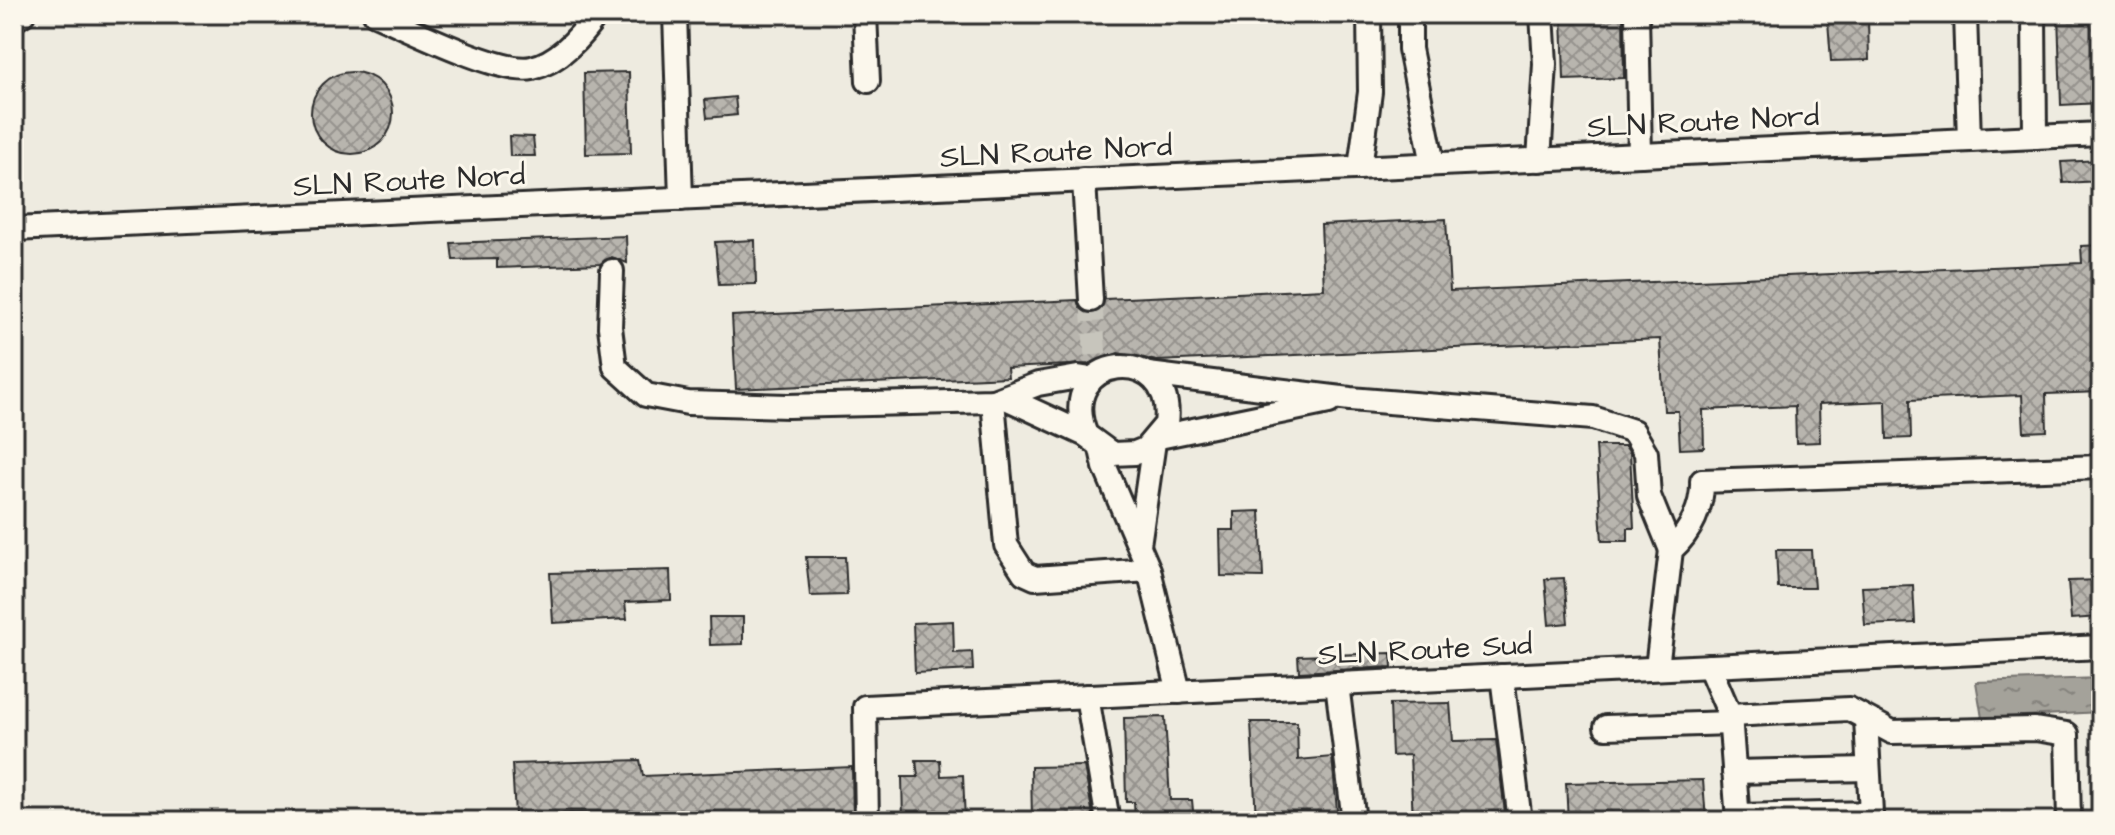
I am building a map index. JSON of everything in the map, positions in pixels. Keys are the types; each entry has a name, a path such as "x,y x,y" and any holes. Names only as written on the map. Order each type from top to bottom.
{"lane":[{"path":"14,20 23,14"},
{"path":"375,14 482,60 532,69 576,44 597,14"},
{"path":"675,14 681,199"},
{"path":"865,14 868,81"},
{"path":"1360,168 1360,92 1369,14"},
{"path":"1410,14 1410,49 1433,164"},
{"path":"1539,160 1545,64 1542,14"},
{"path":"1637,14 1640,155"},
{"path":"1965,14 1969,140"},
{"path":"2034,14 2035,137"},
{"name":"SLN Route Nord","path":"14,229 2101,134"},
{"path":"1084,180 1091,300"},
{"path":"612,271 610,327 615,367 646,395 688,403 788,406 1000,400 1038,384 1125,366 1148,374 1350,399 1593,418 1633,431 1646,453 1649,496 1676,545"},
{"path":"1096,371 1080,397 1079,417 1094,442 1149,570 1179,692"},
{"path":"1139,545 1157,439 1166,424 1165,396 1148,374"},
{"path":"1000,400 1094,442 1112,454 1135,453 1157,439 1266,412 1350,399"},
{"path":"1000,400 1006,545 1024,573 1035,578 1149,570"},
{"path":"1657,668 1676,545 1703,501 1702,481 2101,467"},
{"name":"SLN Route Sud","path":"867,821 865,707 2101,647"},
{"path":"1709,666 1730,719 1738,818 1836,818 1871,813 1866,719"},
{"path":"1502,676 1520,821"},
{"path":"1337,684 1354,821"},
{"path":"1087,696 1108,821"},
{"path":"1606,727 1849,709 1892,732 2035,729 2067,734 2069,821"},
{"path":"1734,772 1868,769"}],"water":[{"path":"2101,678 2101,712 1982,718 1976,682"}],"building":[{"path":"1562,14 1623,14 1624,78 1564,80"},
{"path":"2058,14 2101,14 2101,103 2061,105"},
{"path":"1868,19 1869,60 1831,61 1828,21"},
{"path":"352,72 368,75 381,84 390,97 393,113 390,129 381,142 368,151 352,154 336,151 323,142 314,129 311,113 314,97 323,84 336,75"},
{"path":"629,72 631,153 586,154 584,73"},
{"path":"735,97 737,115 707,118 705,100"},
{"path":"509,136 533,137 535,156 510,156"},
{"path":"2101,160 2101,181 2063,183 2061,162"},
{"path":"1446,219 1450,291 2082,263 2081,246 2101,245 2101,392 2046,394 2047,431 2024,432 2022,395 1910,400 1911,438 1887,439 1886,401 1819,404 1820,442 1796,443 1795,406 1703,410 1704,448 1680,449 1678,411 1664,411 1660,339 1157,361 1118,353 1089,364 1007,368 1008,377 736,389 732,316 1077,300 1080,308 1091,314 1099,311 1105,299 1324,289 1321,225"},
{"path":"626,236 627,263 612,257 600,264 497,268 497,259 453,260 451,243"},
{"path":"755,240 756,284 719,285 715,242"},
{"path":"1596,446 1625,446 1630,453 1634,528 1628,528 1628,541 1602,541"},
{"path":"1260,511 1263,577 1221,576 1220,530 1234,530 1234,512"},
{"path":"1776,550 1811,550 1814,588 1778,588"},
{"path":"806,557 845,557 847,595 810,596"},
{"path":"670,570 671,600 625,602 627,619 553,623 550,573"},
{"path":"1564,578 1568,623 1549,625 1545,579"},
{"path":"2101,580 2101,617 2071,619 2068,581"},
{"path":"1913,585 1915,623 1865,625 1862,587"},
{"path":"709,617 743,617 743,644 710,645"},
{"path":"953,621 954,653 972,652 973,670 915,673 913,623"},
{"path":"1391,653 1392,667 1299,672 1298,656"},
{"path":"1450,703 1453,741 1496,740 1506,821 1413,821 1410,755 1392,756 1390,704"},
{"path":"1165,717 1170,800 1192,800 1194,821 1135,821 1134,802 1126,802 1124,718"},
{"path":"1251,722 1297,722 1298,760 1332,757 1338,821 1256,821"},
{"path":"640,760 643,776 852,767 853,821 626,821 625,811 515,815 512,764"},
{"path":"916,760 940,760 941,776 963,775 965,821 903,821 902,777 918,777"},
{"path":"1084,766 1094,821 1032,821 1031,767"},
{"path":"1703,780 1706,821 1568,821 1566,783"}],"tunnel":[{"path":"1091,300 1096,364"}]}
